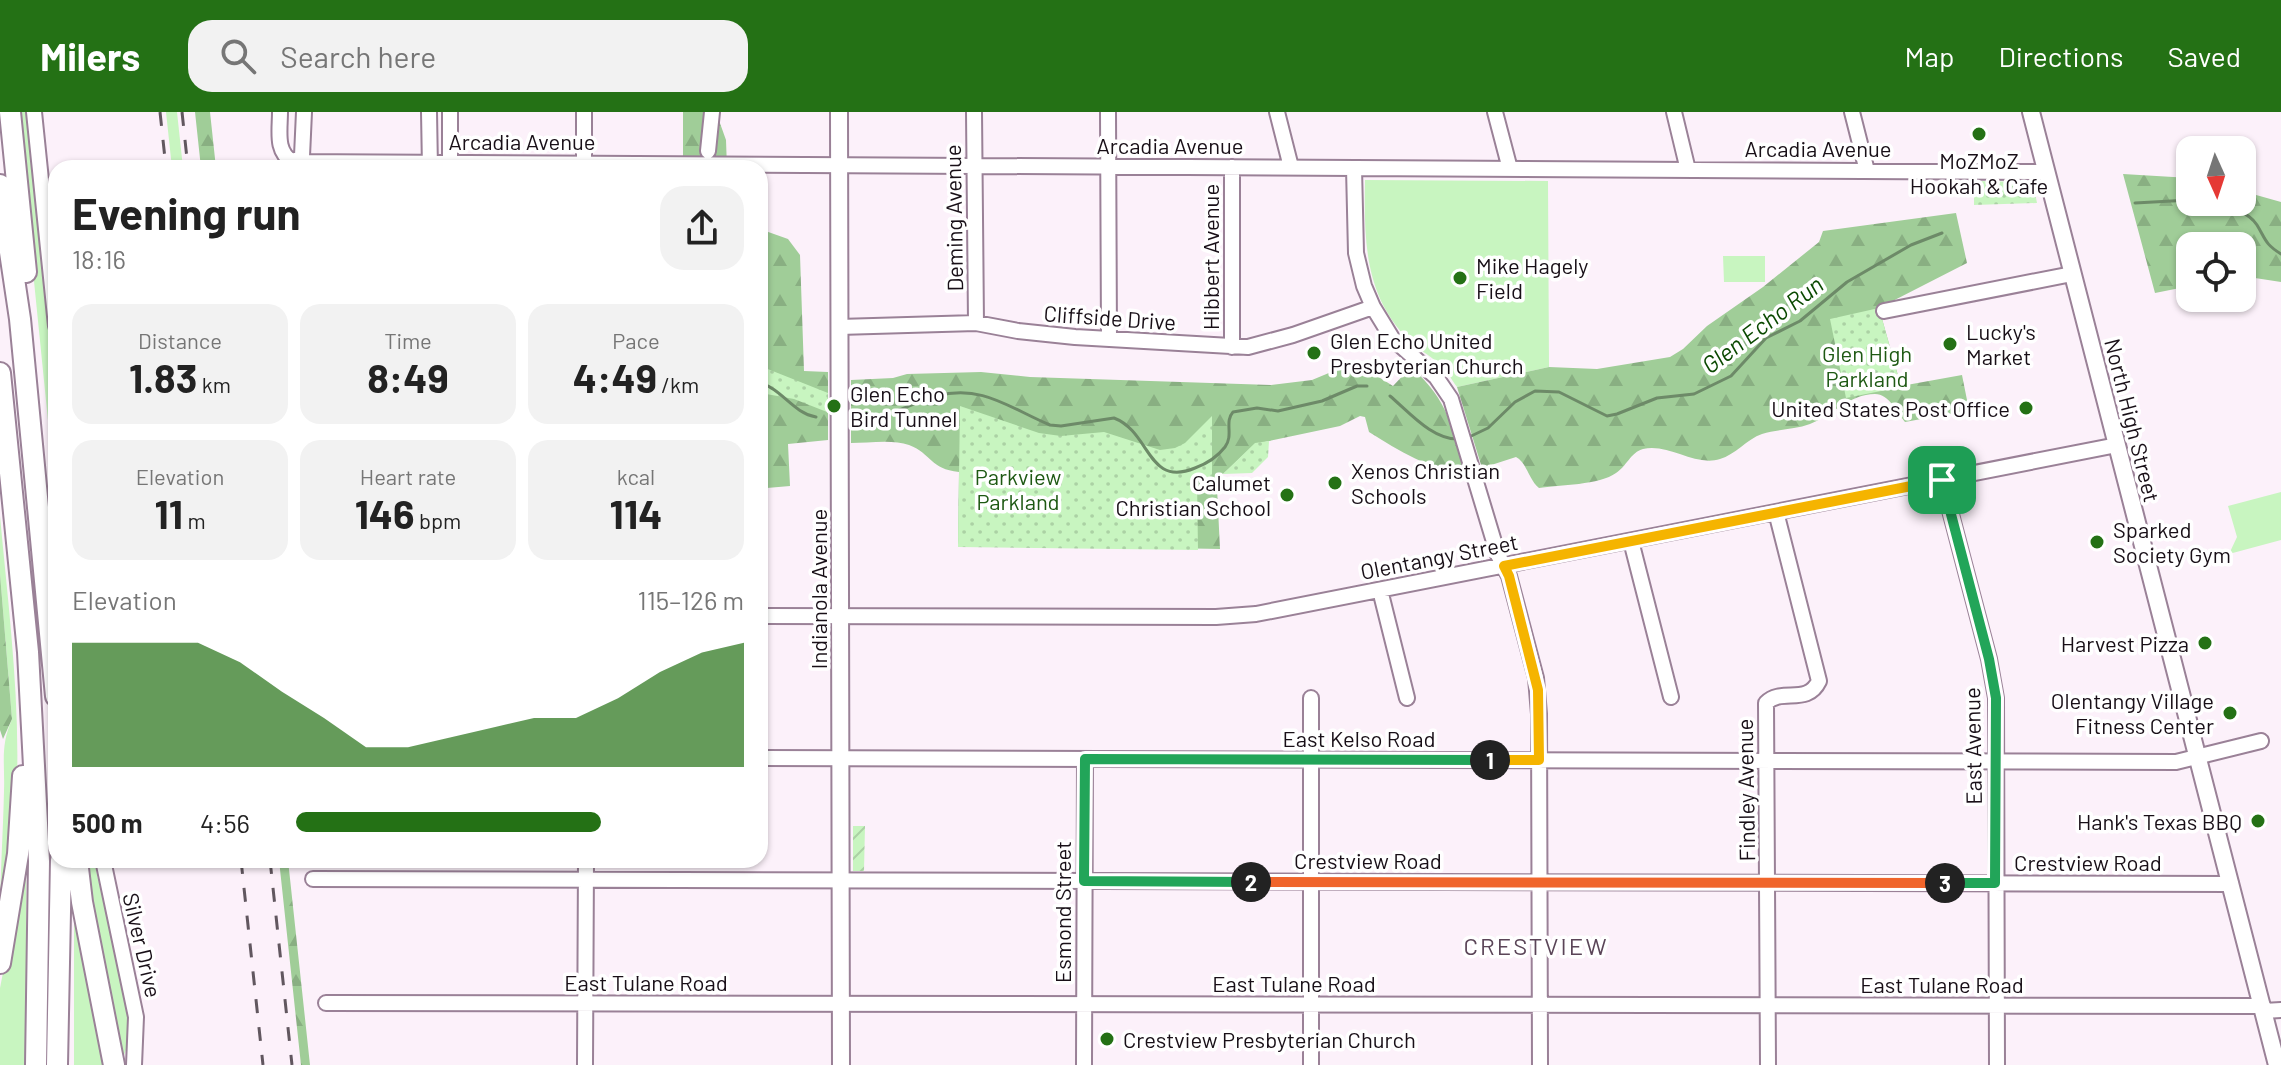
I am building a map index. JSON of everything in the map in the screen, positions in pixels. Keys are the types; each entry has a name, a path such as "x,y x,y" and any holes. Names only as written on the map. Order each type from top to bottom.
{"highway":[{"path":"10,112 26,268 29,412"},
{"path":"0,185 20,319 48,612"},
{"path":"0,373 28,652 39,861 36,1065"},
{"path":"0,963 18,854 28,652"},
{"path":"57,1065 61,868"},
{"path":"78,868 114,1065"}],"main road":[{"name":"Indianola Avenue","path":"839,112 841,1065"},
{"name":"North High Street","path":"2031,112 2197,758 2269,1009 2277,1065"}],"street":[{"path":"34,112 48,248"},
{"path":"280,112 280,150 288,160"},
{"path":"298,160 304,146 304,112"},
{"path":"429,112 430,160"},
{"path":"450,112 450,160"},
{"path":"584,112 584,160"},
{"path":"708,151 712,112"},
{"name":"Deming Avenue","path":"974,112 976,323"},
{"path":"1108,112 1109,339"},
{"path":"1277,112 1291,167"},
{"path":"1495,112 1510,169"},
{"path":"1674,112 1688,170"},
{"path":"1852,112 1867,171"},
{"name":"Arcadia Avenue","path":"768,164 2046,172"},
{"name":"Hibbert Avenue","path":"1232,167 1232,347"},
{"path":"1354,168 1356,253 1364,286 1392,338 1444,386 1459,421 1498,555 1509,576 1536,678 1540,1065"},
{"path":"1884,311 2072,274"},
{"name":"Cliffside Drive","path":"839,327 976,323 1018,331 1232,347 1263,344 1373,307"},
{"name":"Olentangy Street","path":"768,616 1226,617 1256,614 2117,445"},
{"name":"East Avenue","path":"1942,480 1996,698 1997,1065"},
{"name":"Findley Avenue","path":"1768,1065 1766,703 1774,696 1810,693 1819,681 1776,512"},
{"path":"1631,541 1671,697"},
{"path":"1380,590 1407,698"},
{"path":"1311,698 1311,1065"},
{"name":"East Kelso Road","path":"768,758 2176,762 2261,741"},
{"name":"Esmond Street","path":"1084,1065 1085,759"},
{"name":"Silver Drive","path":"105,868 133,995 137,1040 134,1065"},
{"path":"585,1065 586,868"},
{"name":"Crestview Road","path":"313,879 2231,884"},
{"name":"East Tulane Road","path":"326,1003 2269,1009"},
{"path":"124,1065 137,1040"}],"green space":[{"path":"17,112 26,112 48,321 48,420"},
{"path":"166,112 177,112 182,160 171,160"},
{"path":"195,112 210,112 215,160 200,160"},
{"path":"683,112 716,112 726,140 727,160 683,160"},
{"path":"2123,174 2176,177 2176,216 2256,216 2256,195 2281,202 2281,282 2256,278 2256,232 2176,232 2176,289 2155,293"},
{"name":"Mike Hagely Field","path":"1365,180 1548,181 1549,367 1457,387 1441,365 1409,340 1394,323 1375,286 1365,224"},
{"path":"1974,181 2027,182 2034,188 2037,203 1974,205"},
{"path":"1956,213 1967,263 1879,308 1901,386 1962,375 1968,405 1965,411 1905,422 1884,397 1866,395 1849,401 1810,424 1757,436 1731,454 1711,461 1662,449 1643,449 1609,477 1539,488 1516,457 1482,468 1457,387 1549,367 1597,369 1670,357 1819,242 1823,231"},
{"path":"768,232 788,239 800,255 804,371 828,372 828,440 788,444 790,486 768,488"},
{"path":"1723,256 1765,256 1765,282 1724,282"},
{"name":"Glen High Parkland","path":"1879,308 1901,387 1846,398 1830,319"},
{"path":"1358,364 1393,386 1411,367 1424,380 1448,417 1465,476 1427,464 1392,446 1369,432 1365,417 1360,416 1340,426 1255,444 1223,474 1217,488 1220,549 958,544 959,472 936,465 917,449 903,443 851,443 851,380 893,378 907,374 981,372 1030,377 1271,385 1312,380"},
{"path":"768,369 828,393 827,412 794,399 768,394"},
{"name":"Parkview Parkland","path":"960,406 1039,433 1061,436 1104,432 1160,450 1185,443 1212,416 1212,477 1197,480 1198,550 958,547"},
{"path":"1269,441 1268,457 1252,473 1223,474 1255,443"},
{"path":"2281,492 2281,540 2229,554 2237,537 2228,506"},
{"path":"0,516 14,666 17,780 15,817 0,921 4,755 12,719 0,574"},
{"path":"0,574 12,719 3,739 0,730"},
{"path":"853,826 865,826 864,871 853,871"},
{"path":"26,854 27,1065 0,1065 0,988"},
{"path":"84,868 96,868 126,988 128,1038 123,1058 120,1058"},
{"path":"280,868 289,868 310,1065 301,1065"},
{"path":"74,897 109,1065 74,1065"}],"waterway":[{"name":"Glen Echo Run","path":"2135,203 2176,201"},
{"name":"Glen Echo Run","path":"2248,216 2281,254"},
{"name":"Glen Echo Run","path":"1467,438 1488,428 1515,402 1535,391 1559,392 1607,416 1657,398 1694,394 1731,376 1766,338 1800,321 1847,282 1911,245 1942,233"},
{"name":"Glen Echo Run","path":"768,386 801,411 816,417"},
{"name":"Glen Echo Run","path":"894,412 936,396 968,393 995,400 1050,425 1114,418 1136,435 1158,465 1167,471 1179,472 1203,464 1222,450 1228,442 1229,420 1233,412 1257,408 1278,411 1322,401 1357,386 1367,386"},
{"name":"Glen Echo Run","path":"1390,396 1431,430 1460,439"}],"railway":[{"path":"160,112 165,160"},
{"path":"182,112 187,160"},
{"path":"242,868 263,1065"},
{"path":"271,868 292,1065"}],"place":[{"name":"MoZMoZ Hookah & Cafe","path":"1979,134"},
{"name":"Mike Hagely Field","path":"1460,278"},
{"name":"Lucky's Market","path":"1950,344"},
{"name":"Glen Echo United Presbyterian Church","path":"1314,353"},
{"name":"Glen Echo Bird Tunnel","path":"834,406"},
{"name":"United States Post Office","path":"2026,408"},
{"name":"Xenos Christian Schools","path":"1335,483"},
{"name":"Calumet Christian School","path":"1287,495"},
{"name":"Sparked Society Gym","path":"2097,542"},
{"name":"Harvest Pizza","path":"2205,643"},
{"name":"Olentangy Village Fitness Center","path":"2230,713"},
{"name":"Hank's Texas BBQ","path":"2258,821"},
{"name":"Crestview Presbyterian Church","path":"1107,1039"}],"district":[{"name":"CRESTVIEW","path":"1536,945"}],"route":[{"path":"1942,480 1989,659 1996,698 1995,883 1084,881 1085,759 1539,760 1536,678 1504,566 1942,480"}]}
